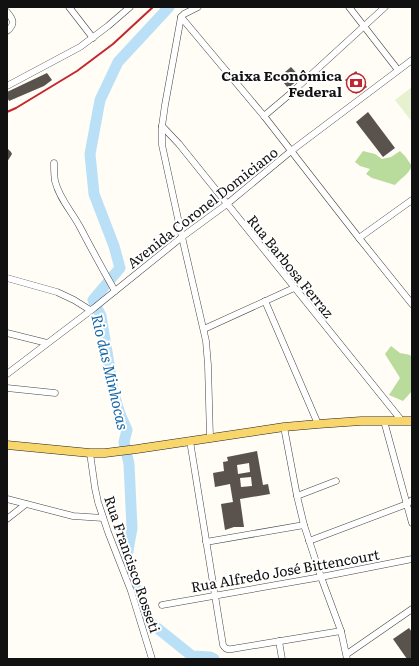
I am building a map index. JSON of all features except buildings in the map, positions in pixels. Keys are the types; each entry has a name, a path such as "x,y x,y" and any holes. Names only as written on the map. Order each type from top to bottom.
{"main road":[{"path":"7,445 90,453 105,453 318,424 339,422 412,421"}],"street":[{"path":"69,7 93,38"},
{"path":"7,86 80,47 130,7"},
{"path":"198,7 184,14 180,19 165,105 162,126 162,145 204,330 208,354 210,438"},
{"path":"349,7 398,70"},
{"path":"264,116 385,7"},
{"path":"7,12 11,16 12,21 12,27 7,31"},
{"path":"180,19 264,116 412,304"},
{"name":"Avenida Coronel Domiciano","path":"7,374 107,298 291,152 412,60"},
{"name":"Rua Barbosa Ferraz","path":"162,126 402,421"},
{"path":"54,163 54,176 57,188 79,225 95,258 115,291"},
{"path":"359,238 412,200"},
{"path":"7,278 57,292 92,309"},
{"path":"204,330 294,288"},
{"path":"265,301 318,424"},
{"path":"7,333 46,344"},
{"path":"7,388 55,393"},
{"path":"384,421 410,502 412,523"},
{"path":"284,428 304,525 340,631 347,657 412,609"},
{"path":"190,441 223,645 230,650 340,631"},
{"name":"Rua Francisco Rosseti","path":"90,453 98,502 131,591 152,659"},
{"path":"297,496 336,481"},
{"path":"7,499 73,516 103,518"},
{"path":"309,541 410,502"},
{"path":"7,519 26,504"},
{"path":"206,542 304,525"},
{"name":"Rua Alfredo José Bittencourt","path":"162,605 321,577 412,559"},
{"path":"279,641 282,659"}],"green space":[{"path":"412,87 412,122 395,100"},
{"path":"363,151 375,154 382,159 391,157 400,151 412,166 411,169 395,185 372,178 366,174 370,169 360,166 355,162"},
{"path":"391,346 400,353 410,355 412,357 412,391 403,401 389,395 400,378 385,354"}],"waterway":[{"name":"Rio das Minhocas","path":"169,7 118,62 100,100 90,154 94,194 114,246 120,268 93,300 101,316 113,391 127,430 124,442 129,464 132,528 126,562 138,595 151,623 192,656 210,657 214,659"}],"railway":[{"path":"7,112 77,71 113,44 153,7"}],"place":[{"name":"Caixa Econômica Federal","path":"356,83"}]}
